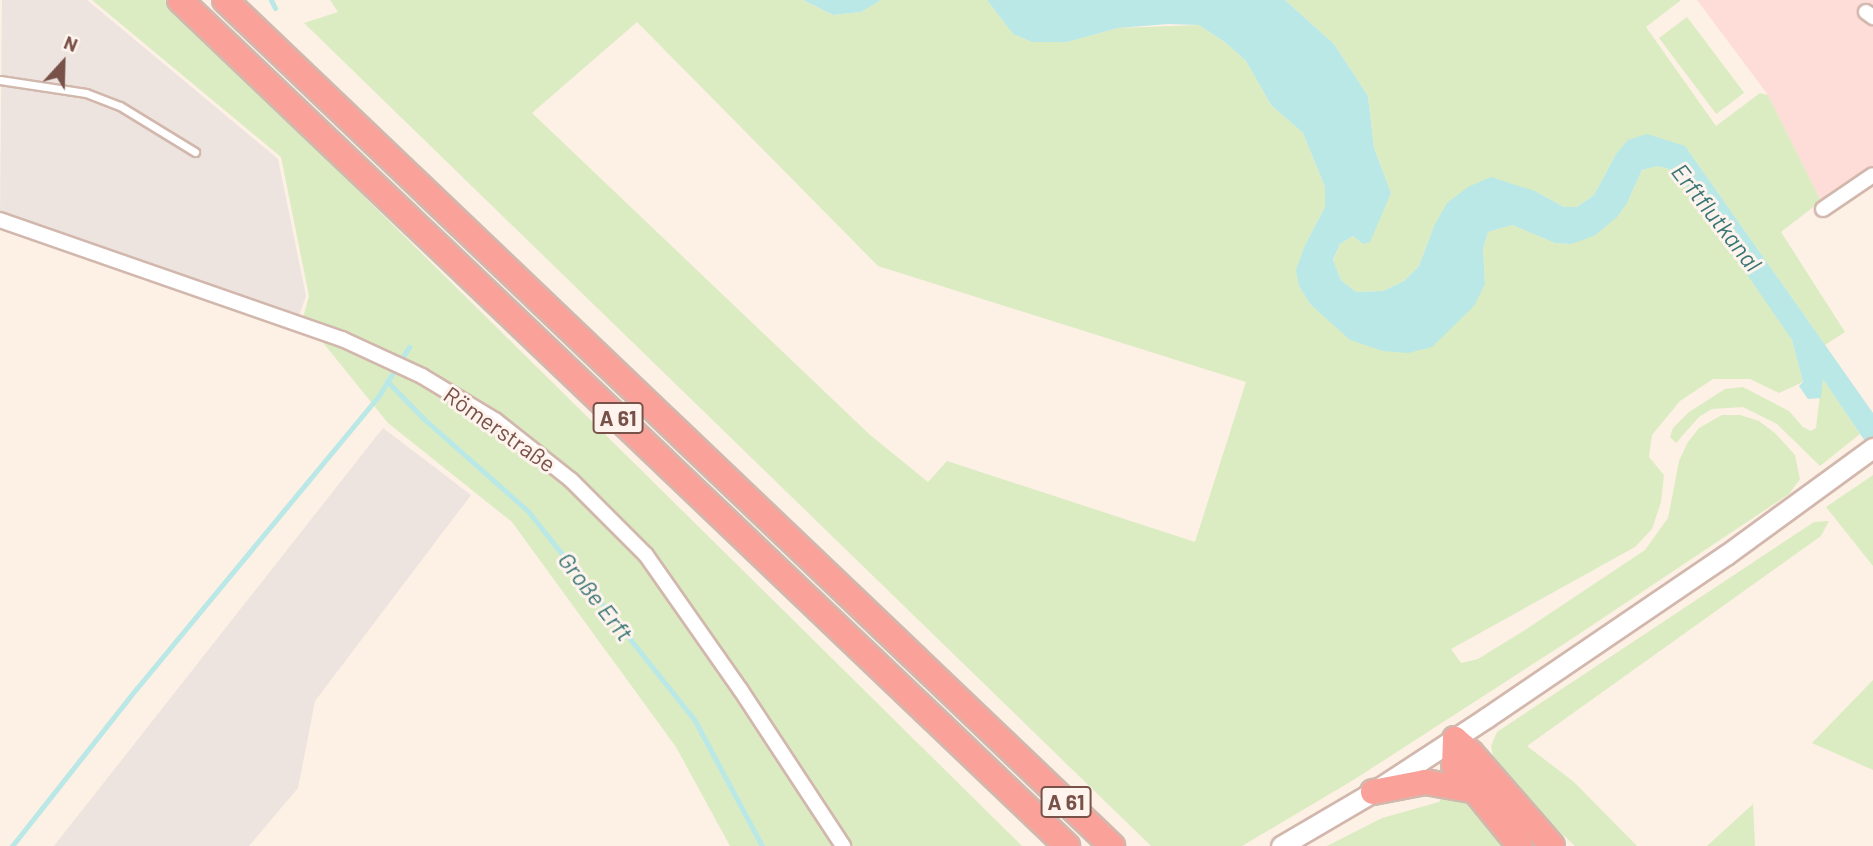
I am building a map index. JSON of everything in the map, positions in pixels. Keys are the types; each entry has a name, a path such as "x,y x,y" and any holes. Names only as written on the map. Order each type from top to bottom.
{"highway":[{"name":"A 61","path":"180,0 1068,846"},
{"name":"A 61","path":"225,0 1112,846"},
{"path":"1455,739 1454,765 1520,846"},
{"path":"1455,739 1471,753 1552,846"},
{"path":"1373,792 1426,782 1472,790"}],"main road":[{"path":"1281,846 1373,792 1455,739 1726,555 1866,453"}],"street":[{"path":"1823,209 1873,175"},
{"name":"Römerstraße","path":"0,220 342,339 422,376 495,420 571,480 646,555 740,689 843,846"}],"lane":[{"path":"0,80 86,93 120,106 195,152"}],"shaded area":[{"path":"2,0 87,0 278,159 306,296 296,324 0,214"},
{"path":"1697,0 1873,0 1873,167 1821,201 1768,95"},
{"path":"383,428 471,495 315,701 298,788 249,846 54,846"}],"green space":[{"path":"92,0 165,0 1022,846 730,846 676,747 512,522 388,423 303,318 309,296 281,157"},
{"path":"330,0 803,0 833,15 861,12 881,0 987,0 1013,34 1032,42 1067,42 1118,28 1199,25 1226,43 1246,61 1271,105 1303,133 1325,187 1325,207 1305,245 1299,286 1310,304 1350,339 1383,351 1485,284 1483,249 1488,232 1512,225 1555,243 1571,244 1627,203 1642,170 1658,166 1676,171 1792,340 1803,382 1779,393 1750,379 1713,379 1680,401 1652,435 1649,457 1664,475 1661,502 1652,529 1635,547 1451,649 1461,663 1478,659 1645,550 1668,518 1679,461 1688,442 1699,428 1722,415 1740,415 1759,421 1776,434 1795,455 1800,479 1789,494 1564,644 1355,779 1242,846 1151,846 304,23 338,12","holes":["637,22 878,266 1246,382 1195,542 947,461 928,482 869,434 532,113"]},
{"path":"1285,0 1681,0 1646,27 1716,126 1760,93 1768,95 1821,201 1781,232 1845,332 1825,345 1685,146 1616,154 1594,195 1577,207 1564,207 1535,191 1434,226 1419,266 1404,281 1383,291 1356,292 1341,280 1333,261 1340,244 1353,236 1363,244 1391,193 1374,148 1368,96 1334,44"},
{"path":"1687,17 1744,93 1716,114 1659,38"},
{"path":"1822,377 1860,434 1820,466 1777,424 1743,407 1712,409 1699,417 1676,443 1670,437 1673,428 1689,412 1725,389 1743,387 1789,411 1803,427 1811,431 1816,428"},
{"path":"1873,475 1873,566 1826,507"},
{"path":"1829,521 1821,536 1527,746 1574,782 1637,846 1575,846 1518,793 1494,760 1491,746 1497,732 1814,522"},
{"path":"1873,680 1873,770 1812,743"},
{"path":"1446,790 1463,796 1510,846 1327,846 1382,818 1439,802"},
{"path":"1753,804 1755,846 1707,846"}],"water":[{"path":"803,0 881,0 861,12 833,15"},
{"name":"Erftflutkanal","path":"987,0 1285,0 1334,44 1368,96 1374,148 1391,193 1370,242 1363,244 1353,236 1340,244 1333,260 1341,280 1356,292 1383,291 1404,281 1419,266 1434,226 1447,203 1468,187 1491,177 1535,191 1564,207 1577,207 1594,195 1616,154 1628,140 1647,134 1685,146 1873,413 1873,453 1823,379 1821,398 1808,399 1799,386 1803,382 1792,340 1676,171 1658,166 1642,170 1627,203 1617,217 1594,236 1571,244 1555,243 1512,225 1488,232 1483,249 1485,284 1474,306 1432,347 1408,353 1383,351 1350,340 1310,304 1299,286 1296,270 1305,245 1325,207 1325,187 1303,133 1271,105 1246,61 1226,43 1199,25 1168,24 1118,28 1067,42 1032,42 1013,34"}],"waterway":[{"name":"Große Erft","path":"271,0 275,8"},
{"path":"12,846 137,688 378,397 409,347"},
{"name":"Große Erft","path":"387,381 424,419 527,510 694,719 762,846"}]}
